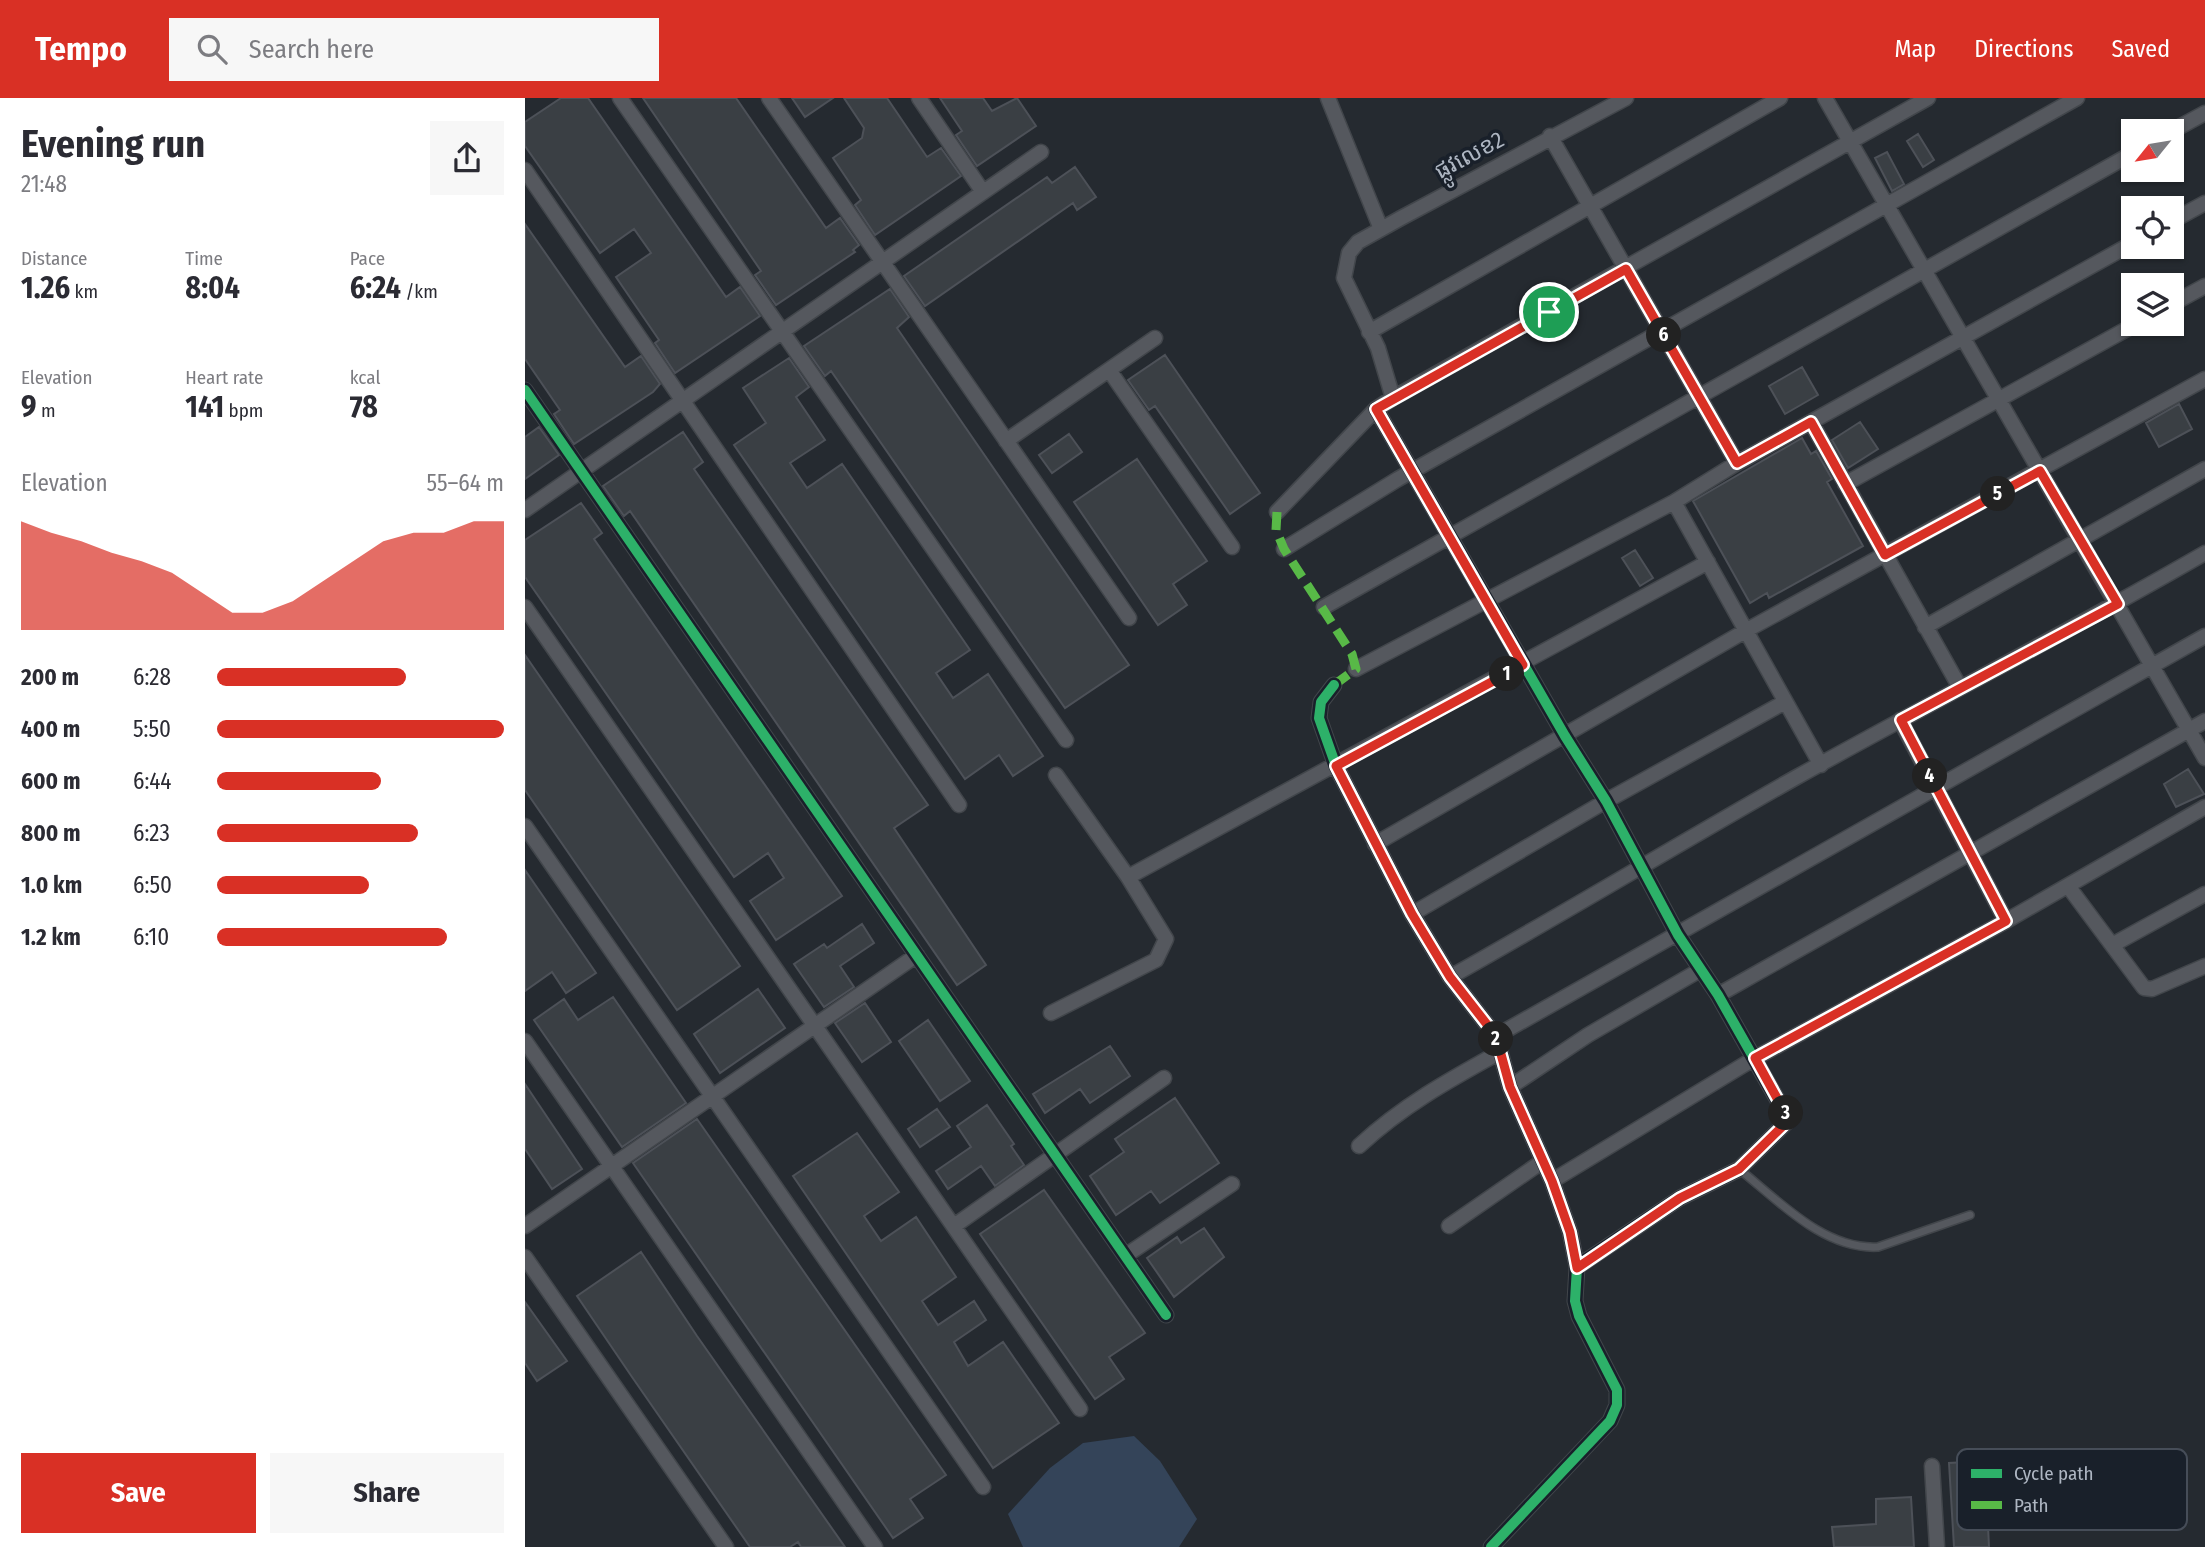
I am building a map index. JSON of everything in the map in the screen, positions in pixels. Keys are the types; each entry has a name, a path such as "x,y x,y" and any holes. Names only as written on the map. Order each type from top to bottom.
{"street":[{"path":"620,98 1066,740"},
{"path":"769,98 1129,618"},
{"path":"919,98 983,192"},
{"path":"1328,98 1381,229"},
{"name":"ផ្លូវលេខ2","path":"1369,332 1348,292 1344,264 1358,242 1550,136 1626,98"},
{"path":"1393,398 1378,348 1369,332 1780,98"},
{"path":"1825,98 2205,758"},
{"path":"1277,512 1376,409 1393,398 1928,98"},
{"path":"1284,549 1413,471 2077,98"},
{"path":"2184,124 2205,113"},
{"path":"1550,136 1737,463"},
{"path":"525,510 1041,152"},
{"path":"1324,607 2121,160"},
{"path":"525,170 959,805"},
{"path":"2184,214 2205,203"},
{"path":"1356,670 1674,502 1737,463 2121,250"},
{"path":"2184,297 2205,286"},
{"path":"1845,484 2121,332"},
{"path":"1006,441 1154,338"},
{"path":"1109,370 1232,547"},
{"path":"1375,844 1747,630 2205,379"},
{"path":"525,390 1166,1315"},
{"path":"1376,409 1523,665 1644,867 1678,935 1718,995 1789,1120 1739,1169 1680,1198 1577,1268"},
{"path":"1811,422 1958,684 1957,689"},
{"path":"1925,627 2205,469"},
{"path":"1674,502 1821,765"},
{"path":"1450,977 1901,720 2118,604 2205,553"},
{"path":"1128,877 1523,665 1708,562"},
{"path":"525,607 1080,1409"},
{"path":"1496,1036 2205,636"},
{"path":"1335,685 1321,702 1319,719 1336,766 1412,914 1450,977 1496,1036 1510,1087 1552,1181 1570,1232 1577,1268 1575,1301 1579,1316 1617,1390 1618,1405 1610,1421 1491,1547"},
{"path":"1412,914 1606,801 1786,702"},
{"path":"1901,720 2006,921"},
{"path":"1718,995 1972,855 2205,721"},
{"path":"1051,1013 1156,960 1167,940 1128,877 1056,775"},
{"path":"1552,1181 1755,1058 2006,921 2205,807"},
{"path":"525,826 983,1486"},
{"path":"2068,886 2147,990 2205,966"},
{"path":"2114,944 2205,894"},
{"path":"525,1226 917,955"},
{"path":"1510,1087 1588,1035 1700,970"},
{"path":"525,1041 875,1547"},
{"path":"1359,1146 1387,1120 1422,1094 1500,1052"},
{"path":"954,1226 1164,1078"},
{"path":"1449,1226 1543,1161"},
{"path":"1125,1256 1233,1184"},
{"path":"525,1257 726,1547"},
{"path":"1932,1466 1937,1547"}],"lane":[{"path":"1739,1169 1828,1237 1867,1248 1878,1247 1970,1215"}],"water":[{"path":"1134,1436 1160,1461 1197,1519 1179,1547 1023,1547 1008,1514 1050,1468 1083,1443"}],"building":[{"path":"561,98 588,98 726,297 740,287 760,316 675,373 655,343 659,340 616,277 651,253 634,229 600,253 525,146 525,122"},
{"path":"643,98 736,98 826,228 840,218 859,245 853,250 855,252 776,305 755,275 761,271"},
{"path":"792,98 833,98 805,117"},
{"path":"844,98 887,98 927,157 941,148 961,176 875,235 855,205 861,200 833,158 862,138 864,128"},
{"path":"940,98 983,98 992,111 1017,98 1036,126 977,166 956,135 962,131"},
{"path":"1918,134 1934,160 1923,167 1907,141"},
{"path":"1887,152 1904,184 1892,191 1875,158"},
{"path":"1075,167 1096,197 1077,210 1073,203 925,306 904,276 1047,177 1052,183"},
{"path":"525,224 625,367 641,356 660,384 653,392 574,444 554,414 560,410 525,359"},
{"path":"890,289 909,317 897,328 1129,665 1065,708 831,371 825,376 804,346"},
{"path":"1165,355 1260,493 1230,514 1155,406 1149,410 1128,380"},
{"path":"789,358 809,387 796,397 825,440 790,463 807,488 842,464 970,650 936,673 953,698 988,674 1043,756 1013,776 999,755 965,779 734,445 766,423 743,388"},
{"path":"1802,367 1818,395 1785,414 1769,386"},
{"path":"2179,404 2192,429 2159,447 2146,423"},
{"path":"1860,422 1878,449 1848,468 1832,440"},
{"path":"539,427 559,455 525,479 525,437"},
{"path":"683,432 703,462 694,469 928,805 894,828 986,965 957,985 630,511 624,516 603,486"},
{"path":"1069,434 1082,452 1052,473 1039,455"},
{"path":"1802,438 1811,454 1816,451 1832,479 1827,482 1863,546 1769,598 1767,593 1750,603 1693,501"},
{"path":"1137,459 1207,561 1173,584 1187,605 1158,625 1074,502"},
{"path":"581,503 602,533 594,539 842,896 776,940 750,901 784,878 768,853 734,877 525,577 525,540"},
{"path":"1635,550 1653,578 1640,586 1622,558"},
{"path":"525,655 740,966 677,1010 525,790"},
{"path":"2188,769 2204,794 2176,807 2164,784"},
{"path":"525,870 596,973 566,993 552,972 525,991"},
{"path":"862,924 874,943 840,966 854,987 824,1007 794,964 824,944 827,948"},
{"path":"758,989 785,1028 720,1073 694,1034"},
{"path":"613,997 686,1103 622,1147 534,1020 564,999 578,1020"},
{"path":"865,1003 891,1042 862,1062 835,1023"},
{"path":"928,1020 970,1081 940,1101 899,1041"},
{"path":"1110,1046 1130,1076 1090,1103 1080,1089 1045,1113 1033,1094"},
{"path":"525,1084 582,1169 552,1189 525,1149"},
{"path":"1175,1098 1219,1163 1160,1203 1151,1191 1116,1215 1090,1176 1124,1152 1115,1139"},
{"path":"987,1105 1014,1144 1011,1146 1024,1165 995,1186 981,1166 948,1189 936,1171 971,1147 957,1126"},
{"path":"937,1109 950,1127 920,1147 908,1129"},
{"path":"697,1119 946,1475 910,1499 923,1518 893,1538 633,1163"},
{"path":"857,1133 899,1192 864,1216 881,1241 916,1217 956,1277 922,1301 938,1325 974,1301 986,1320 954,1342 968,1366 1003,1342 1059,1423 993,1468 793,1176"},
{"path":"1044,1190 1145,1333 1109,1357 1124,1379 1095,1399 980,1234"},
{"path":"1204,1228 1224,1257 1174,1297 1147,1258 1177,1237 1181,1243"},
{"path":"641,1252 845,1547 801,1547 798,1542 790,1547 750,1547 632,1377 577,1296"},
{"path":"525,1302 567,1361 537,1381 525,1363"},
{"path":"1949,1463 1957,1463 1957,1530 1988,1530 1989,1547 1954,1547"},
{"path":"1911,1497 1914,1547 1834,1547 1832,1527 1876,1524 1876,1499"}],"marked path":[{"path":"1277,512 1276,530 1284,549 1352,654 1356,669 1334,685"}],"cycle path":[{"path":"525,390 1166,1315"},
{"path":"1376,409 1565,736 1606,801 1678,935 1718,995 1789,1120 1739,1169 1680,1198 1577,1267"},
{"path":"1334,685 1321,702 1319,718 1336,766 1412,914 1450,977 1496,1036 1510,1087 1552,1181 1570,1232 1577,1267 1575,1301 1579,1316 1617,1390 1617,1405 1610,1421 1491,1547"}],"route":[{"path":"1626,269 1737,463 1811,422 1885,555 2040,471 2118,604 1901,720 2006,921 1755,1058 1789,1120 1781,1131 1747,1164 1680,1198 1577,1268 1570,1232 1552,1181 1510,1087 1496,1036 1450,977 1412,914 1336,766 1523,665 1376,409 1549,312 1626,269"}]}
